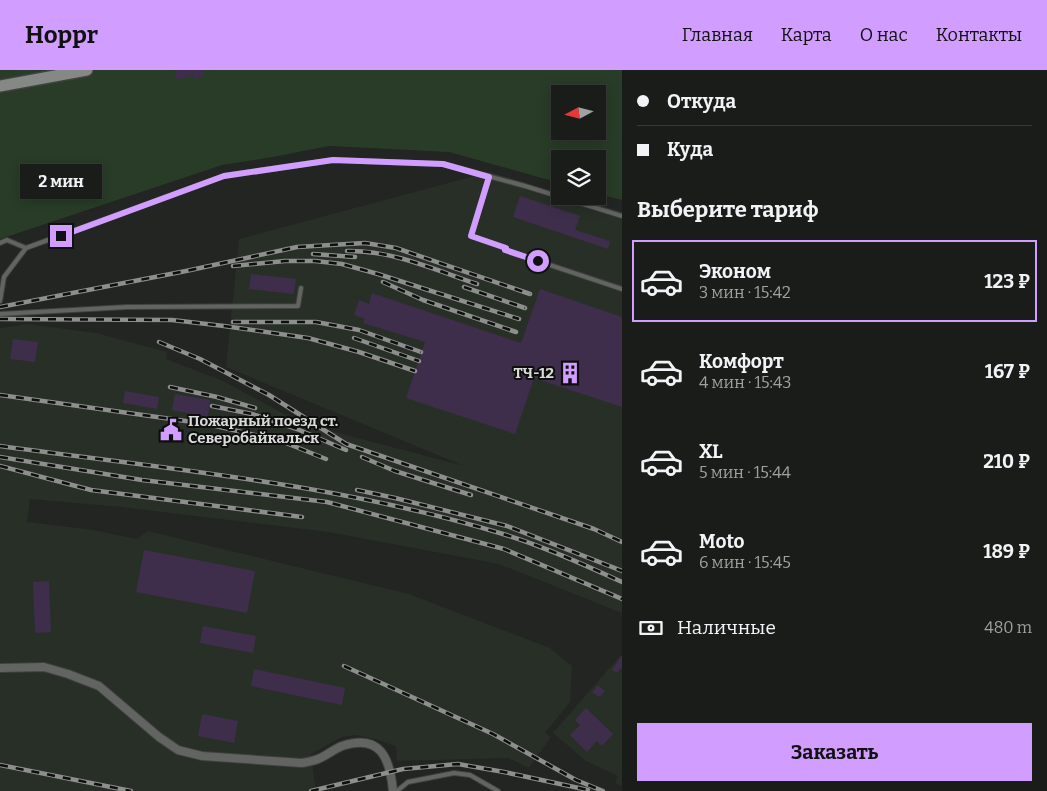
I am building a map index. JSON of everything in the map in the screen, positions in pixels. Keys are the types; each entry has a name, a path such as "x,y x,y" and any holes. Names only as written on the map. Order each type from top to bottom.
{"main road":[{"path":"0,85 87,70"}],"street":[{"path":"0,668 44,667 99,686 159,737 178,750 202,756 302,763 316,760 342,746 357,743 372,745 380,750 385,758 391,772 392,791"}],"lane":[{"path":"0,300 4,277 26,248 224,176 333,160 443,164 622,216"},
{"path":"489,177 471,236 506,248 505,250 622,289"},
{"path":"0,243 7,240 26,248"},
{"path":"0,314 127,307 298,306 301,288"},
{"path":"396,791 408,782 454,773 470,774 498,791"}],"shaded area":[{"path":"489,172 551,190 551,205 599,205 622,212 622,613 499,564 328,532 121,507 30,499 27,522 93,530 137,539 148,531 409,594 550,648 572,666 570,702 545,733 551,737 529,768 508,758 397,761 396,746 355,735 342,737 311,754 316,791 0,791 0,328 28,324 96,333 167,352 166,359 221,380 301,423 464,466 226,367 239,239"},
{"path":"620,656 622,657 622,786 615,783 618,776 586,761 553,733"}],"green space":[{"path":"0,70 622,70 622,200 606,196 606,150 551,150 551,180 449,152 329,146 222,165 0,239"}],"building":[{"path":"203,70 204,76 194,79 193,75 177,80 174,71"},
{"path":"520,196 580,216 575,230 610,241 608,249 513,217"},
{"path":"251,274 296,279 294,294 249,289"},
{"name":"ТЧ-12","path":"540,289 622,317 622,407 534,378 515,434 406,398 425,342 363,323 365,319 354,315 359,300 369,304 372,293 521,343"},
{"path":"13,339 38,342 35,362 10,359"},
{"path":"125,391 159,397 157,409 123,403"},
{"path":"175,394 210,400 208,417 172,410"},
{"path":"144,550 255,571 247,613 136,592"},
{"path":"49,581 51,632 35,633 33,582"},
{"path":"203,626 256,636 253,653 200,643"},
{"path":"622,655 622,667 617,673 612,670"},
{"path":"254,669 345,688 342,705 251,686"},
{"path":"598,685 605,691 599,697 592,692"},
{"path":"586,708 613,734 602,746 597,741 587,752 570,735 580,725 575,720"},
{"path":"202,714 238,721 234,743 198,736"}],"railway":[{"path":"0,307 186,271 297,247 365,243 396,248 530,294"},
{"path":"347,251 397,257 477,284"},
{"path":"313,254 355,257"},
{"path":"233,266 285,261 315,261 342,264 519,319"},
{"path":"383,282 423,300 516,332"},
{"path":"464,287 525,308"},
{"path":"0,319 172,320 224,326 308,338 359,352 415,371"},
{"path":"233,322 316,322 359,330 421,352"},
{"path":"354,338 419,361"},
{"path":"159,342 200,359 269,395 346,444 594,529 622,542"},
{"path":"170,387 217,397 255,408"},
{"path":"0,395 207,424 281,441 326,459"},
{"path":"212,406 252,414 297,429 346,450"},
{"path":"0,446 253,480 379,502 503,534 563,556 622,582"},
{"path":"0,457 142,480 327,502 504,549 622,599"},
{"path":"362,457 395,471 471,495"},
{"path":"0,466 91,490 302,517"},
{"path":"357,490 507,526 622,571"},
{"path":"344,666 493,734 576,780 603,791"},
{"path":"311,791 403,769 458,764 588,790"},
{"path":"0,765 131,791"}],"place":[{"name":"ТЧ-12","path":"570,373"},
{"name":"Пожарный поезд ст. Северобайкальск","path":"171,430"}],"route":[{"path":"61,236 224,176 333,160 443,164 489,177 471,236 538,261"}]}
